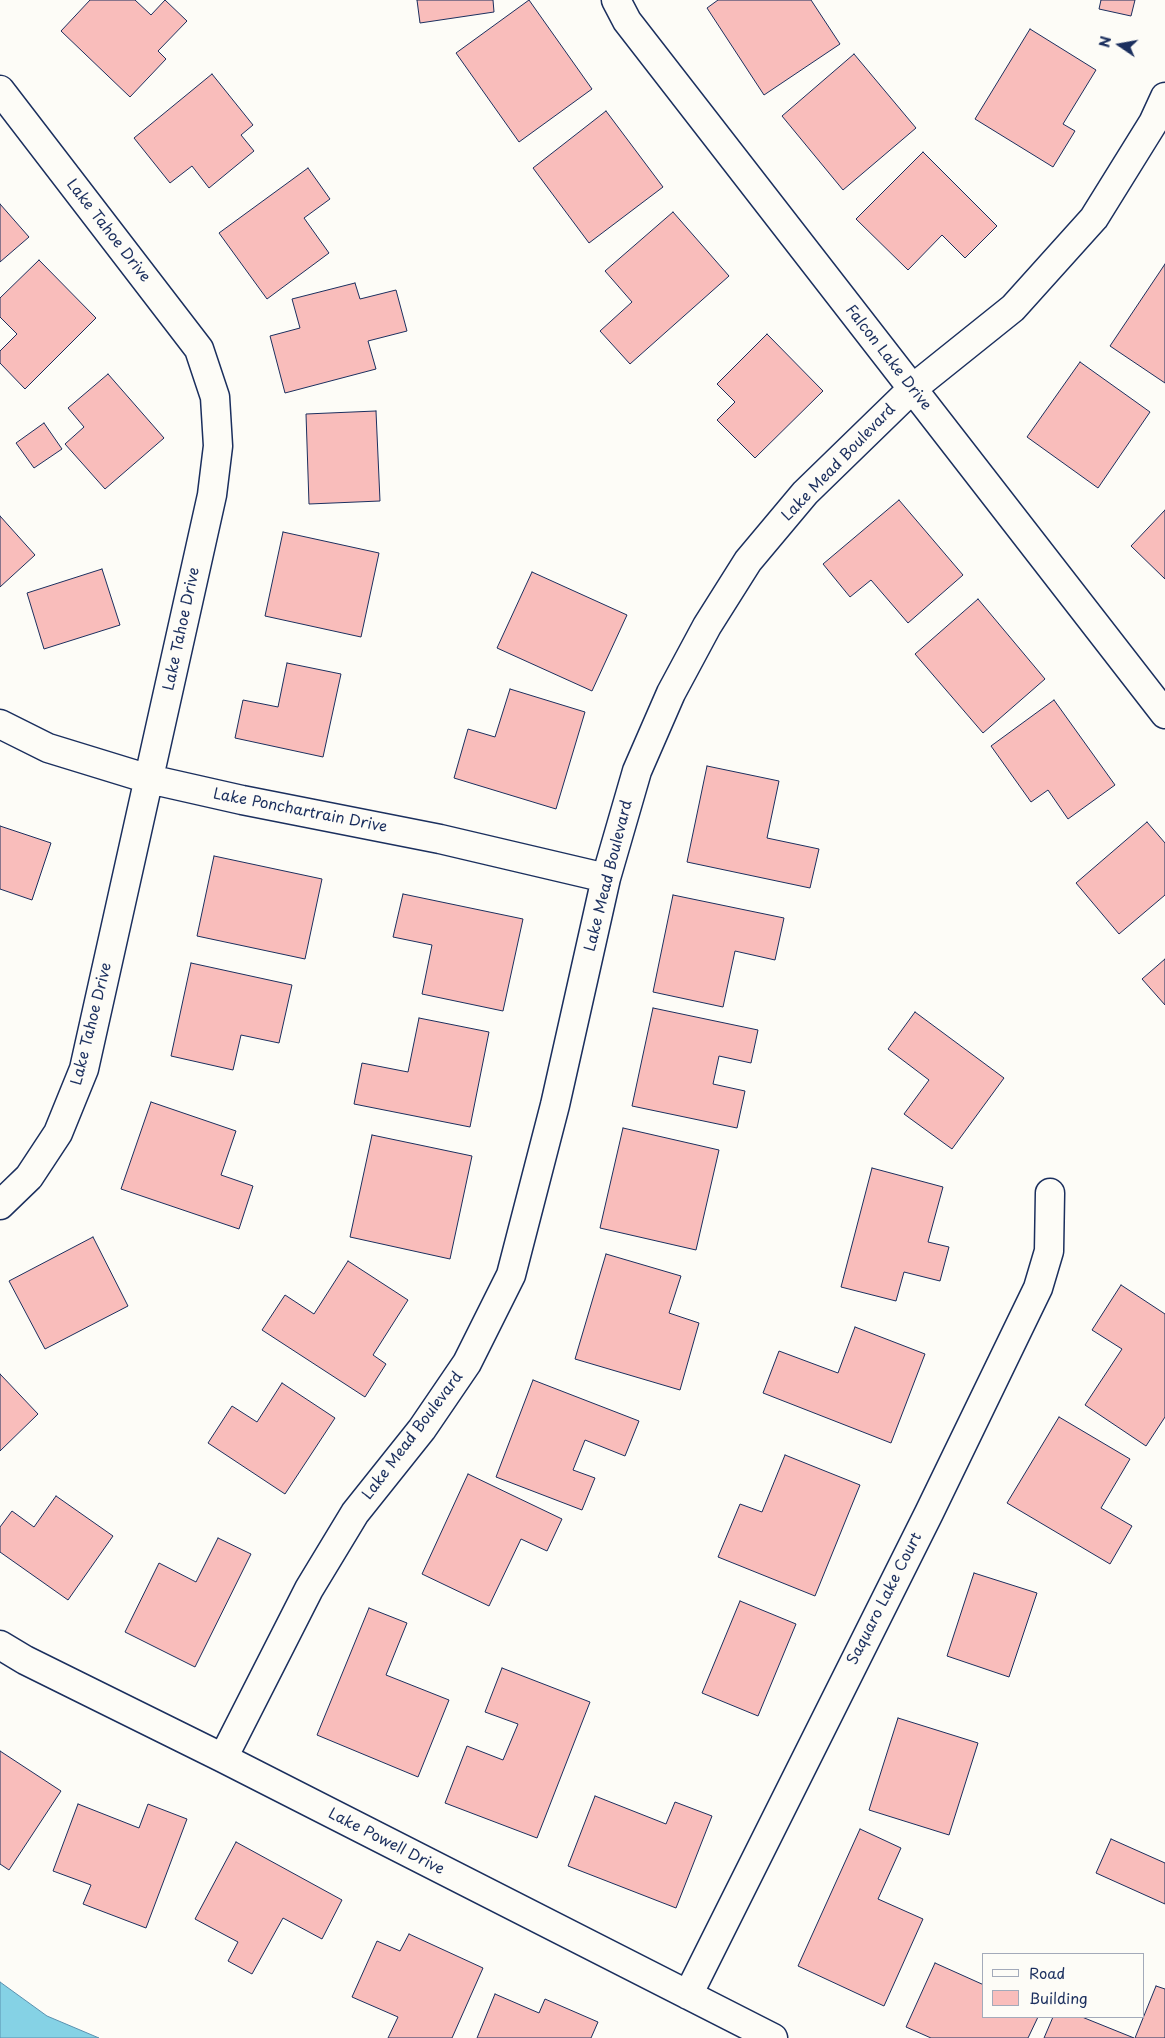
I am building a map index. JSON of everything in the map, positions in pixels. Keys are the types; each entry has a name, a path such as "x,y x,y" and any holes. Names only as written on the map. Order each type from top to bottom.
{"street":[{"name":"Falcon Lake Drive","path":"616,0 627,21 1165,714"},
{"name":"Lake Tahoe Drive","path":"0,90 199,349 215,397 218,446 212,496 84,1069 58,1133 29,1177 0,1205"},
{"name":"Lake Mead Boulevard","path":"223,1758 309,1589 350,1521 422,1429 467,1363 511,1275 555,1106 606,878 637,771 671,693 718,610 748,561 805,493 912,389 1013,308 1094,218 1154,123 1165,97"},
{"name":"Lake Ponchartrain Drive","path":"0,724 48,748 149,779 242,800 440,839 606,878"},
{"name":"Saquaro Lake Court","path":"688,1995 929,1513 1038,1288 1049,1251 1050,1194"},
{"name":"Lake Powell Drive","path":"0,1645 25,1660 223,1758 772,2038"}],"water":[{"path":"0,1982 47,2016 99,2038 0,2038"}],"building":[{"path":"90,0 135,0 151,15 165,0 187,21 158,51 166,59 130,97 61,31"},
{"path":"417,0 493,0 494,12 420,23"},
{"path":"529,0 592,89 519,142 456,53"},
{"path":"718,0 811,0 840,44 764,95 707,8"},
{"path":"1101,0 1135,0 1131,16 1099,9"},
{"path":"1030,29 1096,70 1063,124 1075,131 1053,167 975,119"},
{"path":"854,54 916,128 843,190 782,116"},
{"path":"212,74 253,125 241,135 254,151 209,188 192,166 170,183 134,138"},
{"path":"606,111 663,187 589,243 533,168"},
{"path":"923,152 997,226 965,258 942,235 908,270 856,219"},
{"path":"308,168 330,199 304,218 329,253 267,299 219,233"},
{"path":"0,204 29,237 0,262"},
{"path":"673,212 729,276 630,364 600,331 632,302 605,271"},
{"path":"39,260 96,318 25,389 0,363 0,351 17,334 0,317 0,298"},
{"path":"1165,264 1165,383 1110,346"},
{"path":"355,283 360,299 396,290 407,331 368,341 376,369 285,393 270,336 300,328 292,299"},
{"path":"767,334 823,391 755,458 717,420 735,402 717,384"},
{"path":"1080,362 1150,412 1098,488 1027,437"},
{"path":"108,374 164,438 105,489 65,444 84,427 68,408"},
{"path":"376,411 380,501 309,504 306,414"},
{"path":"44,423 62,449 34,468 16,443"},
{"path":"899,500 963,575 908,623 871,580 850,597 823,564"},
{"path":"1165,510 1165,579 1131,546"},
{"path":"0,516 35,555 0,587"},
{"path":"283,532 379,553 361,637 265,616"},
{"path":"102,569 120,625 44,649 27,593"},
{"path":"532,572 627,615 592,691 497,648"},
{"path":"978,599 1045,679 983,733 915,654"},
{"path":"287,663 341,674 323,757 235,738 243,700 278,707"},
{"path":"510,689 585,712 556,809 454,778 468,729 495,737"},
{"path":"1054,700 1115,785 1068,819 1048,790 1031,802 991,746"},
{"path":"707,766 779,781 767,838 819,849 810,888 687,862"},
{"path":"1147,822 1165,843 1165,895 1119,934 1076,883"},
{"path":"0,826 51,843 32,900 0,889"},
{"path":"214,856 322,879 305,959 197,936"},
{"path":"403,894 523,919 503,1011 422,994 432,945 393,937"},
{"path":"673,895 784,918 775,960 735,951 723,1007 653,992"},
{"path":"1165,959 1165,1005 1142,979"},
{"path":"191,963 292,985 279,1043 241,1035 233,1070 171,1056"},
{"path":"653,1008 758,1030 751,1063 719,1056 713,1084 745,1091 737,1128 632,1106"},
{"path":"915,1012 1004,1078 952,1149 904,1114 929,1080 888,1049"},
{"path":"419,1018 489,1032 470,1127 354,1104 362,1063 408,1072"},
{"path":"151,1102 236,1131 221,1175 253,1186 239,1229 121,1189"},
{"path":"623,1128 719,1150 696,1250 600,1228"},
{"path":"372,1135 472,1156 450,1259 350,1237"},
{"path":"872,1168 943,1187 928,1242 949,1247 940,1281 904,1272 896,1301 841,1287"},
{"path":"93,1237 128,1306 45,1349 9,1281"},
{"path":"606,1254 681,1276 669,1313 699,1323 680,1390 575,1359"},
{"path":"348,1261 408,1300 373,1355 386,1364 365,1397 262,1330 285,1295 314,1314"},
{"path":"1121,1285 1165,1314 1165,1417 1146,1446 1085,1405 1122,1349 1092,1330"},
{"path":"855,1327 925,1354 891,1443 763,1393 779,1351 838,1373"},
{"path":"0,1374 38,1414 0,1451"},
{"path":"533,1380 639,1421 625,1456 585,1440 573,1470 595,1478 582,1510 496,1477"},
{"path":"282,1383 335,1418 285,1494 208,1443 232,1406 257,1422"},
{"path":"1059,1417 1130,1459 1101,1508 1132,1526 1110,1564 1007,1503"},
{"path":"785,1455 860,1485 815,1596 718,1557 740,1504 762,1512"},
{"path":"468,1474 562,1519 547,1551 521,1539 489,1606 422,1574"},
{"path":"56,1496 113,1536 68,1600 0,1552 0,1527 12,1511 34,1527"},
{"path":"218,1538 251,1554 195,1667 125,1632 159,1563 196,1582"},
{"path":"974,1573 1037,1593 1009,1677 947,1656"},
{"path":"740,1601 796,1624 758,1716 702,1693"},
{"path":"369,1608 407,1623 386,1675 449,1700 418,1777 317,1735"},
{"path":"502,1668 590,1702 537,1838 445,1803 467,1746 503,1760 518,1724 485,1712"},
{"path":"898,1718 978,1743 949,1835 869,1810"},
{"path":"0,1751 61,1791 9,1870 0,1864"},
{"path":"595,1796 666,1824 675,1802 712,1816 676,1908 568,1866"},
{"path":"78,1804 139,1828 148,1804 187,1819 146,1928 83,1904 91,1885 53,1871"},
{"path":"860,1829 901,1848 878,1899 923,1919 884,2006 798,1966"},
{"path":"1111,1839 1165,1863 1165,1904 1096,1873"},
{"path":"236,1842 342,1900 322,1939 283,1918 252,1974 228,1961 238,1942 195,1919"},
{"path":"409,1934 483,1968 452,2038 388,2038 398,2017 352,1997 377,1941 400,1951"},
{"path":"935,1963 982,1984 982,2018 1038,2018 1028,2038 931,2038 906,2027"},
{"path":"1156,1986 1165,1989 1165,2038 1135,2038 1143,2018 1145,2018 1145,2013"},
{"path":"495,1994 539,2013 545,1999 598,2022 591,2038 477,2038"},
{"path":"1053,2018 1084,2018 1134,2038 1044,2038"}]}
